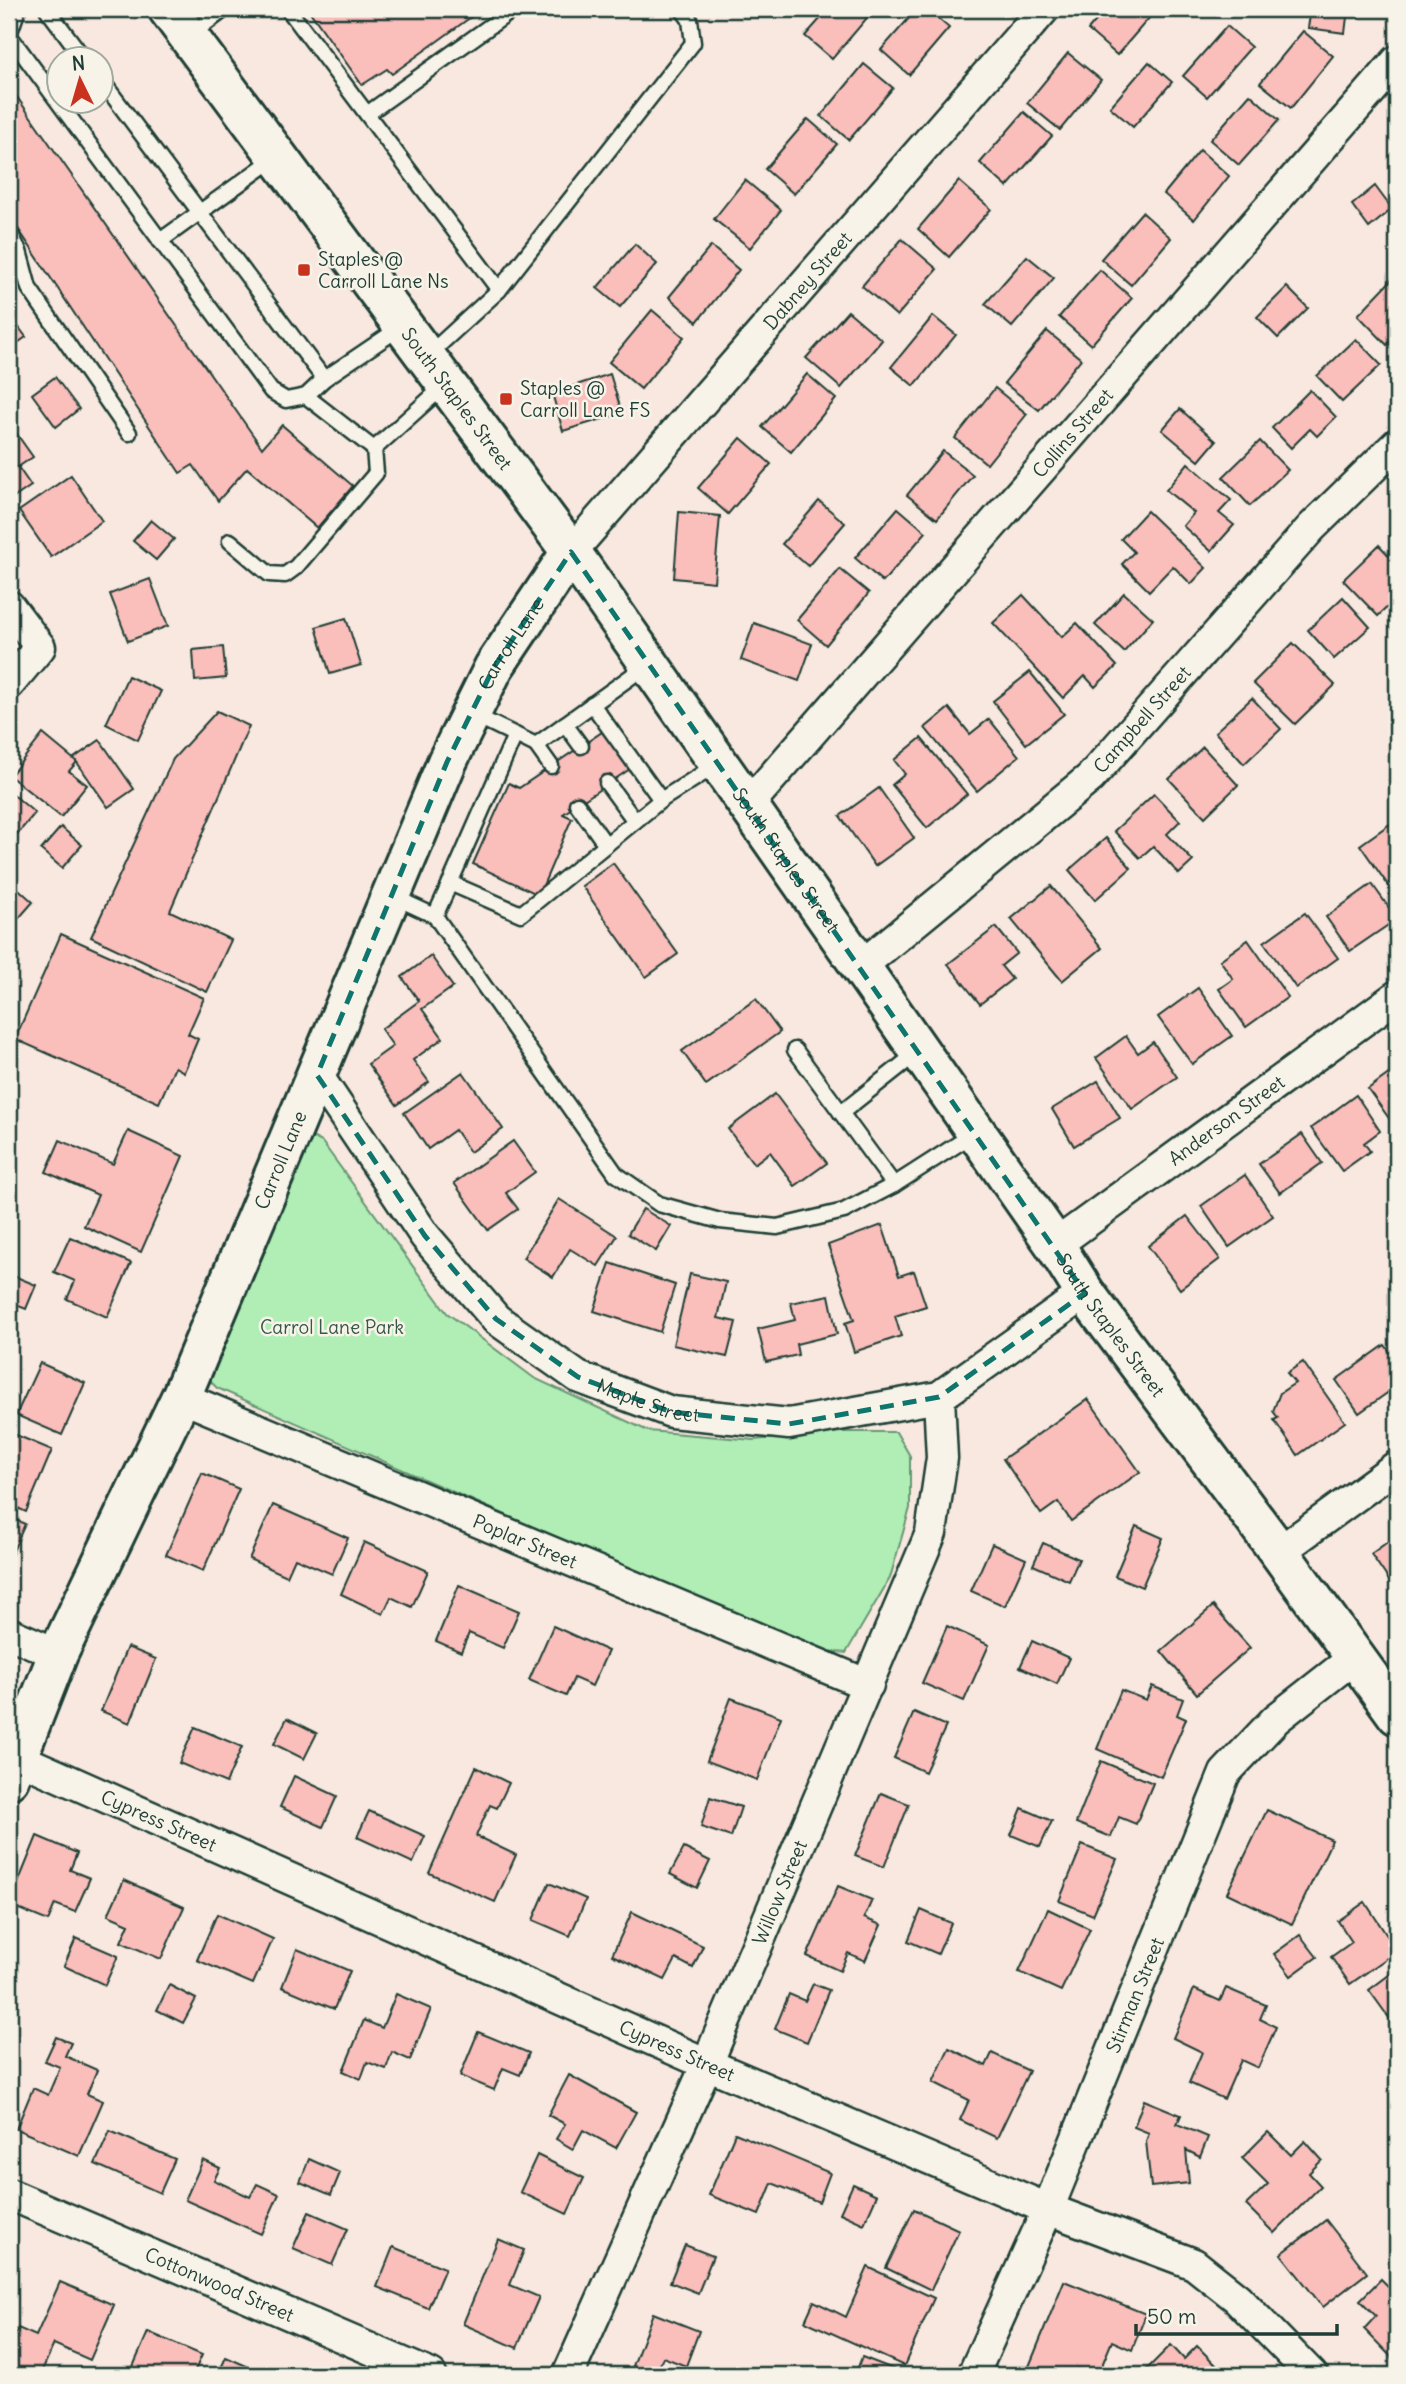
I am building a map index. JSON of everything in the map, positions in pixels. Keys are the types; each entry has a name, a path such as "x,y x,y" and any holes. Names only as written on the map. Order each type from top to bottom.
{"main road":[{"name":"South Staples Street","path":"178,23 571,552 1086,1293 1397,1715"},
{"name":"Carroll Lane","path":"13,1768 58,1654 181,1397 447,762 494,667 571,552"}],"street":[{"name":"Dabney Street","path":"571,552 1044,9"},
{"name":"Collins Street","path":"747,806 1397,61"},
{"name":"Campbell Street","path":"860,967 1090,778 1311,528 1397,444"},
{"path":"9,606 40,647 9,684"},
{"name":"Anderson Street","path":"1055,1245 1397,996"},
{"name":"Maple Street","path":"317,1075 425,1236 496,1319 578,1377 671,1412 789,1424 939,1397 1086,1293"},
{"name":"Poplar Street","path":"181,1397 868,1685"},
{"name":"Willow Street","path":"568,2375 707,2064 931,1533 942,1458 939,1397"},
{"path":"1279,1552 1397,1466"},
{"path":"9,1633 58,1654"},
{"name":"Stirman Street","path":"973,2375 1048,2208 1225,1773 1276,1720 1355,1657"},
{"name":"Cypress Street","path":"13,1768 1048,2208 1194,2264 1237,2298 1312,2375"},
{"name":"Cottonwood Street","path":"9,2194 431,2375"}],"lane":[{"path":"25,9 18,9 9,36 271,391 286,400 306,396 324,379 402,326"},
{"path":"47,9 75,46"},
{"path":"178,23 225,9"},
{"path":"288,9 499,290"},
{"path":"367,114 514,9"},
{"path":"373,449 693,43 690,20 682,9"},
{"path":"116,100 324,379"},
{"path":"160,241 277,156"},
{"path":"9,231 19,251 29,288 129,433"},
{"path":"230,541 270,574 285,575 296,567 376,473 373,449 306,396"},
{"path":"536,745 649,664"},
{"path":"592,704 661,800"},
{"path":"471,713 536,745 551,766"},
{"path":"565,724 581,746"},
{"path":"435,916 515,735"},
{"path":"450,883 521,914 661,800 718,764"},
{"path":"607,783 635,821"},
{"path":"577,804 606,845"},
{"path":"391,895 435,916 616,1174 659,1204 720,1221 777,1227 844,1211 894,1185 976,1132"},
{"path":"795,1050 894,1185"},
{"path":"841,1113 919,1051"}],"highlighted area":[{"path":"571,552 1085,1293 939,1397 789,1424 671,1412 578,1377 496,1319 425,1236 317,1075 447,762 494,667"}],"green space":[{"name":"Carrol Lane Park","path":"314,1138 322,1142 447,1313 534,1378 648,1431 754,1440 842,1432 896,1432 910,1456 910,1508 890,1578 846,1653 813,1650 217,1388 205,1376 302,1141"}],"building":[{"path":"308,9 482,9 392,74 387,69 362,85"},
{"path":"829,9 855,9 867,18 832,59 805,36"},
{"path":"917,9 927,9 949,28 909,75 881,50"},
{"path":"1106,9 1157,9 1117,55 1088,30"},
{"path":"1311,9 1348,9 1345,33 1308,28"},
{"path":"1227,26 1251,47 1207,97 1183,76"},
{"path":"1303,31 1333,56 1291,108 1260,83"},
{"path":"1068,53 1101,80 1060,130 1027,103"},
{"path":"1149,62 1172,82 1133,127 1110,107"},
{"path":"864,64 893,88 849,140 821,116"},
{"path":"10,87 262,448 282,425 353,486 317,528 247,468 218,501 193,465 180,473 9,215"},
{"path":"1250,94 1279,120 1239,165 1210,140"},
{"path":"1024,112 1052,136 1007,187 980,163"},
{"path":"808,119 837,144 794,194 765,169"},
{"path":"1200,150 1229,176 1194,220 1164,194"},
{"path":"745,180 781,210 750,248 714,219"},
{"path":"959,181 991,209 949,257 918,229"},
{"path":"1375,186 1392,209 1369,228 1352,205"},
{"path":"1142,212 1171,238 1131,285 1101,259"},
{"path":"902,239 937,269 897,316 862,286"},
{"path":"635,244 657,264 620,307 597,288"},
{"path":"711,246 739,270 697,322 669,297"},
{"path":"1027,256 1054,278 1012,327 985,304"},
{"path":"1100,270 1132,298 1091,345 1059,317"},
{"path":"1397,274 1397,334 1387,345 1358,315"},
{"path":"1287,287 1308,308 1278,338 1257,317"},
{"path":"652,310 684,337 641,389 609,362"},
{"path":"848,311 882,340 841,388 806,358"},
{"path":"9,314 26,337 9,349"},
{"path":"933,316 956,335 914,386 891,367"},
{"path":"1047,331 1081,359 1039,410 1004,383"},
{"path":"1356,339 1381,365 1342,402 1317,376"},
{"path":"610,374 622,413 563,431 552,393"},
{"path":"807,374 836,399 791,452 762,427"},
{"path":"55,377 79,409 56,427 32,394"},
{"path":"995,388 1027,414 987,464 955,438"},
{"path":"1310,390 1336,417 1317,436 1310,429 1291,448 1272,428"},
{"path":"1180,409 1216,441 1199,461 1162,430"},
{"path":"9,423 33,457 18,467 31,486 9,501"},
{"path":"741,438 771,464 728,514 698,488"},
{"path":"1260,441 1288,470 1250,506 1223,477"},
{"path":"943,451 973,475 937,519 907,495"},
{"path":"1188,463 1231,500 1219,513 1234,525 1211,551 1183,526 1194,513 1166,490"},
{"path":"71,475 102,521 51,557 19,511"},
{"path":"819,501 845,523 808,566 782,544"},
{"path":"898,508 926,532 883,582 855,558"},
{"path":"1147,511 1206,568 1191,584 1173,566 1149,591 1122,564 1134,552 1121,539"},
{"path":"679,512 720,516 714,582 674,578"},
{"path":"151,520 174,539 156,560 133,541"},
{"path":"1379,545 1397,564 1397,598 1378,616 1343,580"},
{"path":"840,569 869,593 826,645 797,620"},
{"path":"150,579 168,626 128,641 110,594"},
{"path":"1124,593 1153,619 1124,652 1095,625"},
{"path":"1023,595 1062,637 1077,623 1117,666 1095,687 1085,676 1063,698 993,623"},
{"path":"1343,597 1370,627 1334,659 1308,630"},
{"path":"346,618 361,665 330,674 316,627"},
{"path":"754,623 812,644 799,681 741,660"},
{"path":"1293,643 1335,685 1295,724 1253,683"},
{"path":"223,647 226,678 195,681 193,650"},
{"path":"1030,672 1064,714 1026,744 993,701"},
{"path":"128,676 161,691 138,740 106,724"},
{"path":"1252,698 1281,729 1244,764 1215,732"},
{"path":"949,708 970,734 989,719 1019,756 977,791 925,728"},
{"path":"217,711 249,726 170,911 231,940 207,992 91,937 173,759"},
{"path":"605,730 630,769 563,814 572,818 539,895 473,864 509,783 519,788"},
{"path":"43,734 77,762 69,771 87,785 61,817 10,776"},
{"path":"921,738 967,794 927,828 892,785 905,774 894,760"},
{"path":"100,740 134,789 108,807 74,758"},
{"path":"1203,747 1238,785 1205,817 1169,779"},
{"path":"1397,774 1397,792 1389,780"},
{"path":"879,788 914,838 875,866 840,816"},
{"path":"9,791 35,813 9,844"},
{"path":"1154,794 1180,821 1167,834 1193,861 1179,874 1153,846 1140,858 1114,831"},
{"path":"1397,819 1397,898 1360,845"},
{"path":"61,827 82,845 62,868 41,850"},
{"path":"1106,838 1131,868 1095,900 1069,870"},
{"path":"613,863 678,954 646,977 582,886"},
{"path":"13,884 33,902 12,926 9,923 9,889"},
{"path":"1372,884 1397,919 1350,951 1326,917"},
{"path":"1051,886 1102,948 1062,981 1011,919"},
{"path":"1305,913 1338,958 1296,988 1264,942"},
{"path":"996,927 1017,953 1001,966 1012,979 980,1004 948,964"},
{"path":"61,934 204,998 188,1034 198,1039 184,1072 175,1067 159,1103 15,1039"},
{"path":"1248,940 1288,997 1246,1027 1219,989 1233,979 1220,960"},
{"path":"431,956 453,987 422,1009 443,1038 413,1060 429,1082 397,1105 368,1064 393,1046 381,1029 419,1001 402,977"},
{"path":"1198,988 1232,1036 1192,1064 1158,1017"},
{"path":"756,999 780,1032 706,1085 682,1051"},
{"path":"1126,1036 1138,1053 1153,1042 1177,1077 1132,1109 1096,1058"},
{"path":"1397,1068 1397,1116 1391,1121 1368,1089"},
{"path":"463,1072 503,1129 470,1152 455,1130 428,1149 404,1113"},
{"path":"1098,1081 1120,1118 1074,1146 1052,1109"},
{"path":"775,1094 827,1163 795,1186 770,1152 754,1164 728,1129"},
{"path":"1356,1095 1380,1131 1364,1143 1370,1151 1342,1171 1311,1128"},
{"path":"128,1131 183,1156 141,1252 84,1226 98,1195 46,1172 60,1140 113,1164"},
{"path":"1302,1134 1322,1163 1280,1193 1259,1164"},
{"path":"513,1141 535,1172 506,1193 518,1209 488,1230 454,1183"},
{"path":"1245,1175 1273,1216 1229,1247 1201,1206"},
{"path":"559,1199 617,1236 598,1266 570,1249 553,1277 523,1258"},
{"path":"643,1209 671,1226 656,1251 628,1234"},
{"path":"1187,1216 1220,1259 1180,1289 1148,1246"},
{"path":"882,1225 899,1276 914,1271 926,1306 895,1316 901,1336 854,1352 845,1323 854,1320 828,1245"},
{"path":"70,1237 131,1263 107,1317 67,1299 75,1281 54,1272"},
{"path":"610,1263 675,1285 660,1332 594,1311"},
{"path":"9,1274 36,1285 26,1309 9,1302"},
{"path":"690,1274 726,1282 718,1318 736,1322 727,1357 673,1345"},
{"path":"829,1295 837,1334 796,1344 798,1355 766,1362 758,1329 795,1320 791,1303"},
{"path":"1397,1326 1397,1341 1390,1331"},
{"path":"1385,1345 1397,1362 1397,1386 1359,1413 1336,1380"},
{"path":"1303,1362 1345,1422 1298,1455 1274,1420 1278,1418 1273,1411 1280,1393 1295,1383 1287,1373"},
{"path":"40,1363 85,1383 62,1435 16,1415"},
{"path":"1088,1399 1140,1472 1071,1521 1058,1502 1041,1514 1003,1459"},
{"path":"9,1432 52,1450 26,1512 9,1504"},
{"path":"202,1473 239,1489 203,1571 166,1555"},
{"path":"273,1505 348,1538 332,1574 295,1558 287,1576 249,1559"},
{"path":"9,1517 25,1524 9,1560"},
{"path":"1136,1526 1163,1538 1142,1587 1115,1576"},
{"path":"1397,1535 1397,1592 1371,1554"},
{"path":"364,1542 428,1571 412,1607 391,1597 383,1614 341,1594"},
{"path":"1043,1543 1079,1559 1069,1581 1033,1565"},
{"path":"992,1544 1026,1559 1005,1606 971,1591"},
{"path":"459,1585 519,1611 503,1648 469,1633 461,1652 436,1641"},
{"path":"1213,1606 1250,1648 1197,1694 1161,1651"},
{"path":"553,1626 608,1651 592,1686 574,1678 566,1696 529,1680"},
{"path":"947,1626 989,1645 964,1701 922,1683"},
{"path":"1032,1641 1069,1658 1057,1684 1020,1667"},
{"path":"127,1647 156,1659 130,1723 101,1711"},
{"path":"1152,1686 1183,1699 1177,1715 1186,1719 1161,1777 1097,1749 1121,1690 1146,1700"},
{"path":"731,1698 781,1717 757,1780 707,1761"},
{"path":"914,1712 946,1726 925,1772 894,1758"},
{"path":"287,1718 317,1733 304,1759 274,1744"},
{"path":"195,1727 242,1747 226,1783 179,1763"},
{"path":"1101,1761 1153,1783 1136,1824 1119,1817 1111,1837 1076,1823"},
{"path":"476,1767 509,1783 497,1808 490,1805 476,1836 516,1855 495,1902 429,1873"},
{"path":"294,1776 337,1796 323,1827 280,1807"},
{"path":"881,1793 909,1804 884,1867 855,1856"},
{"path":"710,1797 741,1807 731,1837 701,1827"},
{"path":"1022,1808 1052,1821 1040,1847 1011,1835"},
{"path":"1267,1810 1332,1840 1292,1924 1227,1893"},
{"path":"369,1811 425,1836 413,1863 357,1837"},
{"path":"37,1836 77,1853 70,1870 90,1878 75,1912 55,1904 48,1921 9,1905"},
{"path":"1082,1845 1117,1859 1093,1915 1059,1901"},
{"path":"684,1848 710,1861 697,1888 670,1874"},
{"path":"124,1880 184,1907 161,1959 121,1942 129,1924 108,1915"},
{"path":"549,1883 586,1899 570,1936 533,1920"},
{"path":"838,1886 872,1900 864,1918 881,1925 865,1961 848,1953 840,1971 807,1956"},
{"path":"1365,1902 1397,1951 1350,1984 1331,1957 1352,1942 1338,1921"},
{"path":"1048,1909 1090,1929 1061,1991 1019,1972"},
{"path":"921,1910 951,1923 938,1954 908,1941"},
{"path":"632,1912 703,1946 693,1968 676,1959 665,1980 612,1955"},
{"path":"217,1914 273,1939 253,1984 197,1960"},
{"path":"1300,1935 1317,1957 1291,1976 1274,1954"},
{"path":"76,1938 118,1956 105,1985 64,1966"},
{"path":"297,1949 350,1971 334,2009 282,1987"},
{"path":"1397,1969 1397,2029 1369,1990"},
{"path":"813,1984 829,1990 807,2042 775,2029 789,1994 805,2001"},
{"path":"169,1985 196,1999 183,2023 157,2010"},
{"path":"1226,1988 1266,2005 1260,2019 1276,2027 1258,2068 1241,2060 1224,2099 1189,2083 1202,2052 1173,2038 1194,1989 1220,2001"},
{"path":"396,1994 431,2009 410,2060 392,2052 386,2069 367,2062 361,2079 343,2071 364,2020 382,2028"},
{"path":"478,2032 529,2053 520,2075 503,2068 494,2090 460,2076"},
{"path":"56,2037 71,2043 65,2056 97,2070 87,2094 103,2101 79,2156 16,2129 33,2088 48,2095 60,2067 45,2061"},
{"path":"949,2048 986,2066 992,2053 1029,2071 997,2138 960,2120 969,2100 933,2082"},
{"path":"569,2075 636,2112 616,2148 583,2130 573,2149 556,2139 565,2124 548,2115"},
{"path":"1144,2100 1181,2115 1177,2124 1208,2137 1200,2157 1186,2150 1189,2183 1151,2187 1146,2141 1149,2133 1134,2127"},
{"path":"110,2131 175,2159 160,2193 95,2164"},
{"path":"1268,2132 1291,2155 1305,2141 1322,2160 1309,2173 1321,2186 1274,2233 1246,2205 1268,2184 1242,2158"},
{"path":"735,2133 830,2173 819,2202 772,2183 759,2215 709,2195"},
{"path":"537,2155 584,2178 567,2214 520,2192"},
{"path":"309,2159 340,2173 331,2195 300,2182"},
{"path":"203,2160 220,2168 214,2180 250,2197 257,2184 279,2194 261,2234 185,2200"},
{"path":"853,2184 877,2195 864,2224 840,2213"},
{"path":"914,2209 959,2230 931,2290 886,2268"},
{"path":"309,2212 348,2229 332,2265 293,2248"},
{"path":"1326,2220 1367,2273 1323,2307 1281,2254"},
{"path":"498,2239 524,2250 510,2285 539,2297 517,2348 463,2324"},
{"path":"685,2245 713,2256 698,2293 670,2282"},
{"path":"393,2247 445,2268 428,2308 377,2287"},
{"path":"868,2267 934,2298 904,2366 805,2321 814,2301 846,2317"},
{"path":"1381,2279 1397,2295 1397,2363 1364,2329 1376,2316 1360,2300"},
{"path":"1064,2281 1146,2314 1132,2350 1112,2341 1098,2375 1077,2368 1074,2375 1044,2375 1028,2369"},
{"path":"60,2282 114,2305 90,2360 54,2344 40,2375 9,2375 9,2348 18,2328 36,2336"},
{"path":"653,2313 699,2331 686,2366 663,2357 656,2375 633,2366"},
{"path":"148,2332 202,2355 193,2375 148,2375 132,2369"},
{"path":"1171,2345 1184,2359 1197,2346 1226,2375 1141,2375"},
{"path":"226,2357 267,2375 218,2375"},
{"path":"862,2357 896,2370 894,2375 855,2375"}],"place":[{"name":"Staples @ Carroll Lane Ns","path":"304,270"},
{"name":"Staples @ Carroll Lane FS","path":"506,399"}]}
